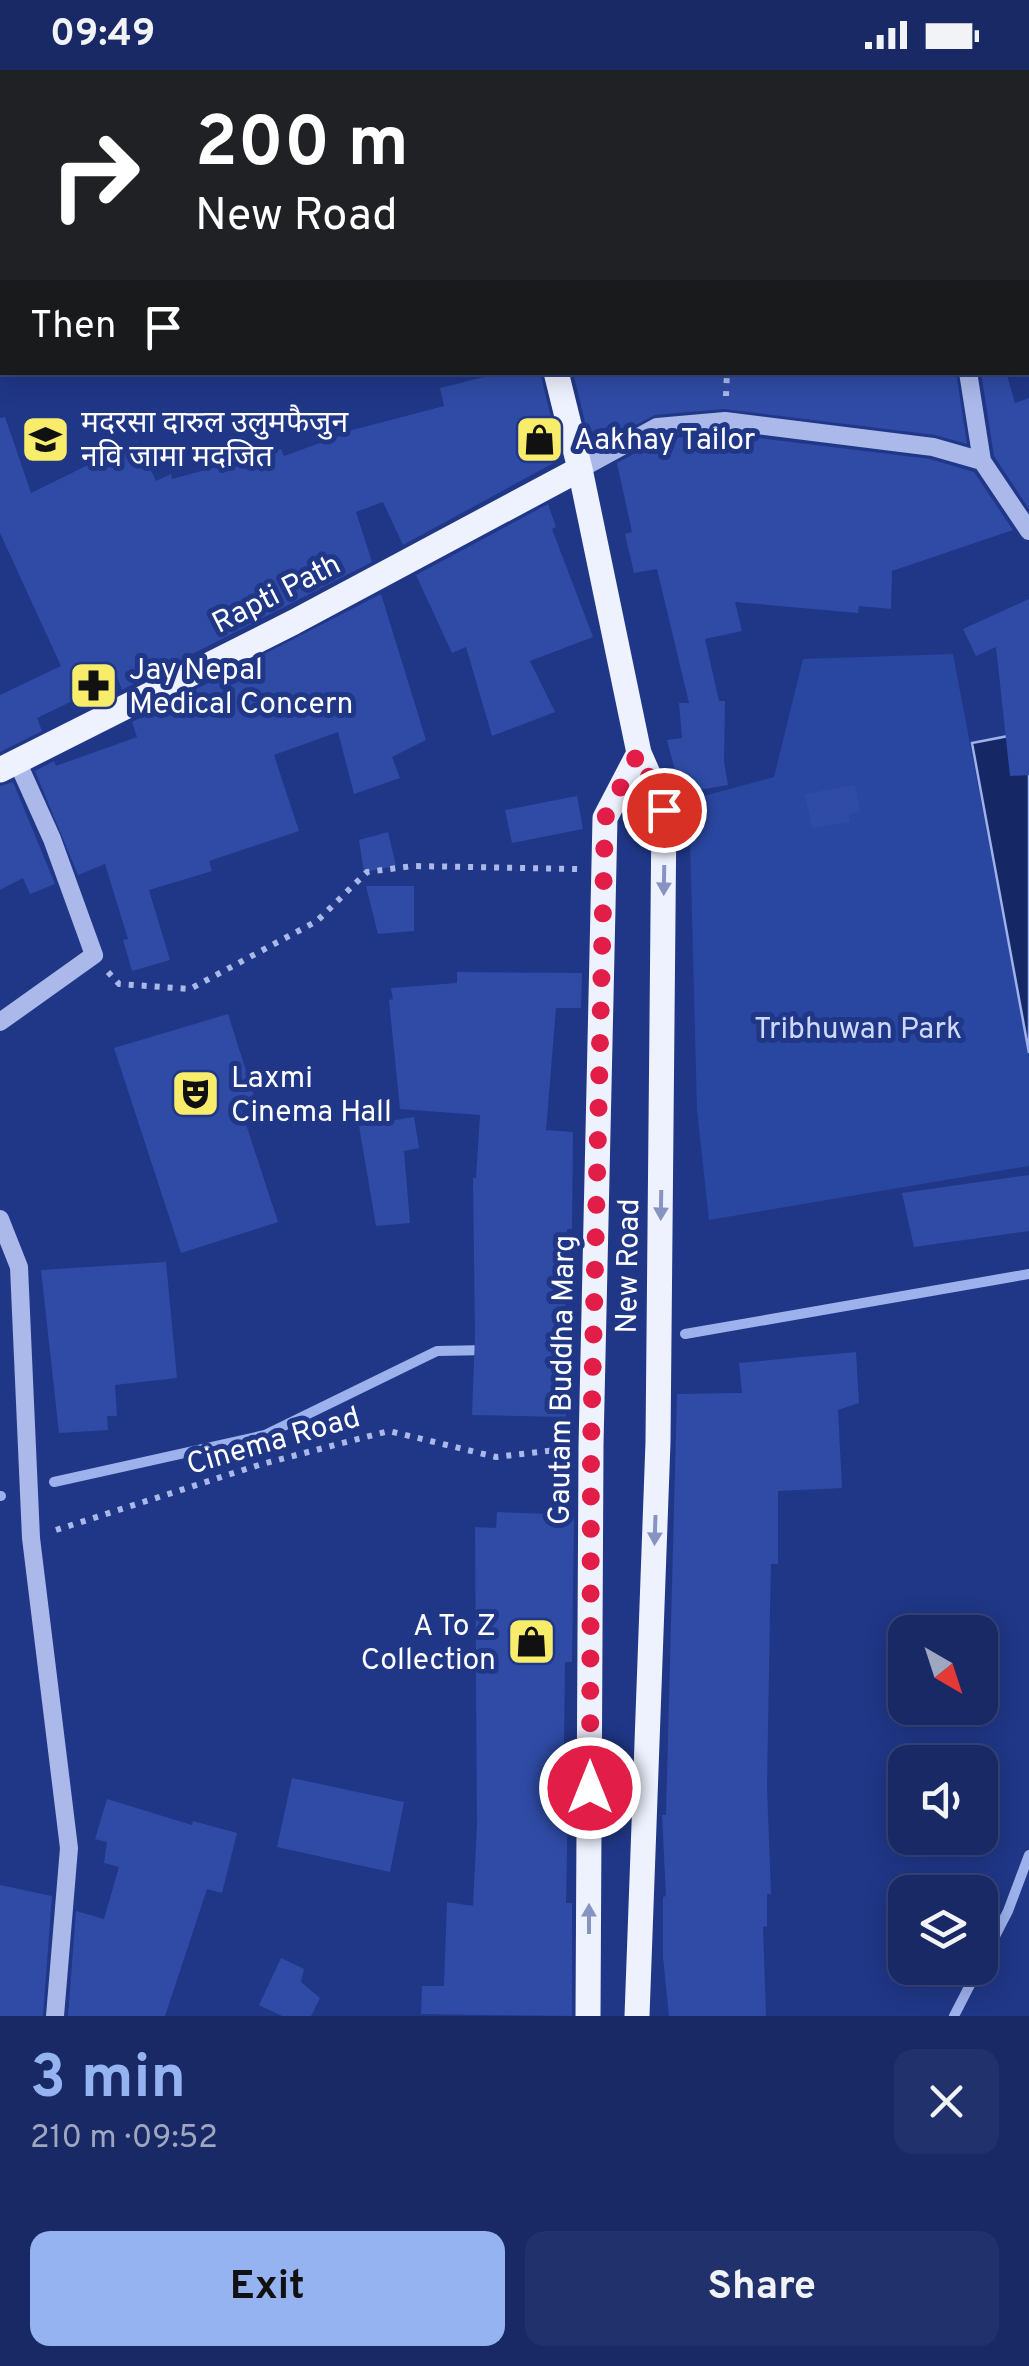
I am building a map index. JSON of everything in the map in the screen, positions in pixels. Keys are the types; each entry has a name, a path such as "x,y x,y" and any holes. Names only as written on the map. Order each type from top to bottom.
{"main road":[{"name":"New Road","path":"557,375 580,468 638,753 664,810 658,1442 638,2016"},
{"name":"Rapti Path","path":"9,766 294,622 580,468"},
{"name":"Gautam Buddha Marg","path":"588,2016 591,1446 605,818 638,753"}],"street":[{"path":"968,375 982,460 1029,531"},
{"path":"580,468 658,427 725,422 932,446 982,460"},
{"path":"0,1022 94,955 52,839 9,766"},
{"path":"0,1219 19,1268 31,1538 69,1848 54,2016"}],"path":[{"path":"94,955 119,984 190,989 317,920 368,872 413,866 604,866"},
{"name":"Cinema Road","path":"31,1538 262,1464 389,1431 496,1457 591,1446"}],"green space":[{"name":"Tribhuwan Park","path":"953,654 1029,1055 1029,1166 709,1220 697,1110 689,800 774,777 803,659"}],"shaded area":[{"path":"1029,732 1029,1053 972,743"}],"building":[{"path":"492,375 541,375 561,459 403,545 383,502 356,512 372,562 122,690 118,679 37,718 42,731 0,752 0,695 61,666 0,533 0,418 5,417 31,493 137,441 156,481 171,474 172,479 281,449 284,456 341,433 444,406 440,388"},
{"path":"574,375 956,375 967,444 935,435 724,409 655,415 611,438 608,426 589,439"},
{"path":"981,375 1007,375 1015,403 1029,398 1029,509 994,456"},
{"path":"725,434 930,459 974,472 1013,530 892,571 891,609 859,606 858,613 735,602 742,631 705,639 719,701 725,701 724,762 728,785 681,793 667,740 682,738 679,703 689,703 657,569 634,573 625,534 632,532 617,463 661,439"},
{"path":"548,504 556,527 552,529 593,637 530,661 555,712 492,736 466,647 452,653 416,575"},
{"path":"381,594 426,740 392,757 400,778 354,794 338,732 274,755 299,831 209,861 212,871 149,890 170,960 132,971 123,940 128,939 105,864 78,875 35,771 54,761 56,766 137,737 132,722"},
{"path":"1029,599 1029,775 1010,776 996,647 976,656 963,629"},
{"path":"13,782 55,884 30,894 23,878 0,890 0,786"},
{"path":"855,785 860,812 849,815 850,822 812,828 805,794"},
{"path":"577,796 583,829 512,843 505,810"},
{"path":"388,832 396,866 364,872 359,840"},
{"path":"366,886 414,886 414,931 378,934"},
{"path":"457,972 582,973 581,1008 556,1008 546,1130 573,1132 572,1229 567,1229 566,1417 472,1415 473,1178 480,1115 400,1109 389,1000 393,999 391,988 457,983"},
{"path":"228,1014 254,1096 238,1100 278,1222 181,1253 114,1048"},
{"path":"414,1117 419,1148 404,1151 410,1223 376,1226 359,1126"},
{"path":"1029,1175 1029,1231 914,1247 902,1193"},
{"path":"166,1262 177,1378 115,1385 117,1416 107,1416 108,1430 59,1433 41,1270"},
{"path":"856,1352 859,1403 838,1410 842,1488 778,1491 778,1564 771,1564 767,1787 771,1894 767,1894 767,1926 763,1927 766,2016 669,2016 663,1957 666,1896 662,1815 666,1815 677,1394 742,1393 739,1363"},
{"path":"497,1512 574,1515 572,1662 565,1662 564,1744 569,1744 566,1903 572,1903 572,2016 421,2014 422,1986 444,1986 447,1902 473,1906 477,1825 475,1527 496,1528"},
{"path":"292,1778 404,1802 390,1872 277,1847"},
{"path":"107,1799 192,1825 193,1821 237,1833 222,1893 207,1889 165,2016 68,2016 76,1911 104,1919 119,1867 104,1863 107,1842 95,1839"},
{"path":"0,1885 52,1896 43,2016 0,2016"},
{"path":"281,1958 304,1969 301,1982 320,1998 311,2016 282,2016 259,2005"}],"waterway":[{"path":"685,1334 1029,1274"},
{"path":"54,1482 265,1435 437,1351 488,1350"},
{"path":"954,2016 1008,1911 1029,1855"}],"place":[{"name":"मदरसा दारुल उलुमफैजुन नवि जामा मदजित","path":"46,439"},
{"name":"Aakhay Tailor","path":"539,439"},
{"name":"Jay Nepal Medical Concern","path":"94,686"},
{"name":"Laxmi Cinema Hall","path":"196,1094"},
{"name":"A To Z Collection","path":"531,1642"}],"route":[{"path":"590,1788 591,1446 605,818 638,753 664,810"}]}
